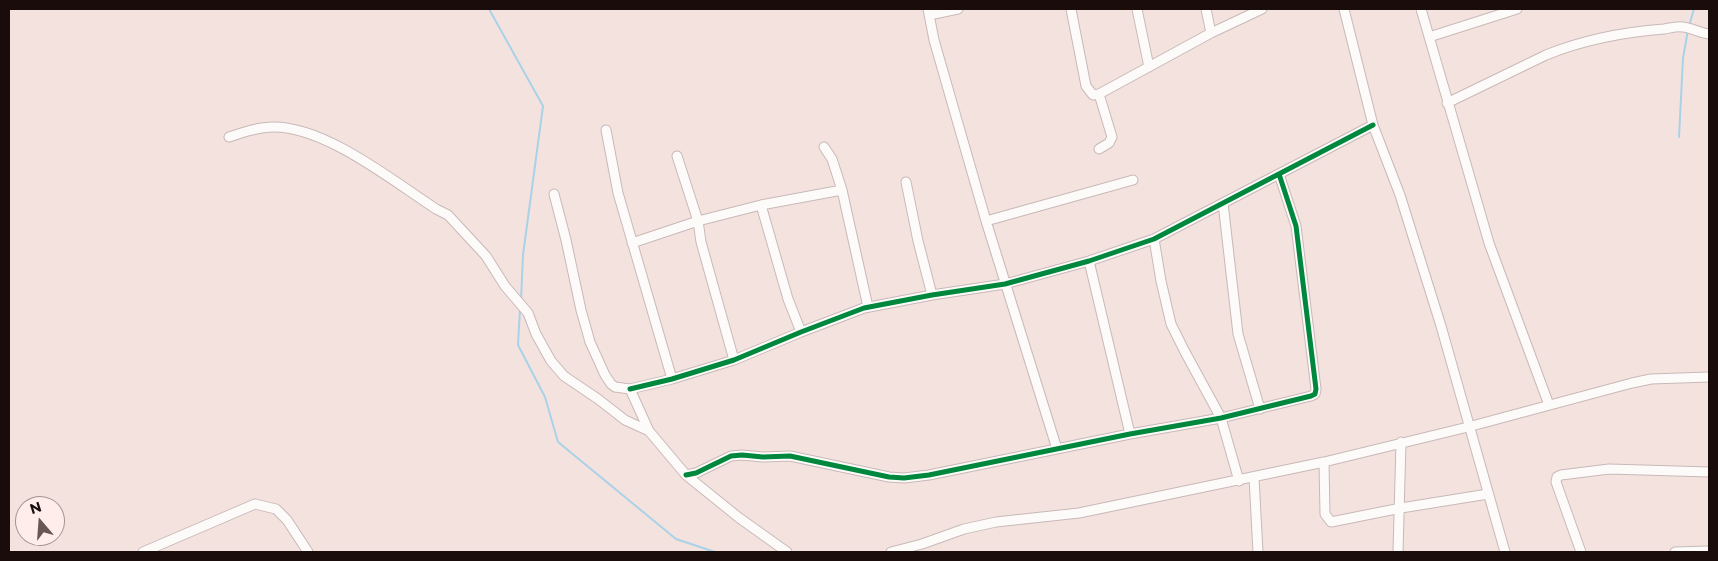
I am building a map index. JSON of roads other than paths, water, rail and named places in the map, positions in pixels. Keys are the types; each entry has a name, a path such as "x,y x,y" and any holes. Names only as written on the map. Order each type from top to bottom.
{"street":[{"path":"958,9 929,12 934,40 986,221 1057,449"},
{"path":"1071,9 1086,86 1093,95 1099,94 1211,33 1262,9"},
{"path":"1137,9 1148,67"},
{"path":"1206,9 1211,33"},
{"path":"1344,9 1373,125 1400,195 1441,326 1468,427 1505,552"},
{"path":"1421,9 1489,243 1549,405"},
{"path":"1428,37 1517,9"},
{"path":"1447,103 1561,48 1646,30 1683,27 1709,34"},
{"path":"1099,94 1112,137 1109,143 1100,149"},
{"path":"554,194 590,342 605,376 611,384 615,387 630,389 672,379 734,360 868,307 1005,284 1089,261 1154,239 1373,125"},
{"path":"229,137 261,128 275,127 300,131 329,142 358,158 448,215 486,256 505,286 528,313 536,334 551,361 564,376 625,420 649,431"},
{"path":"606,130 618,193 672,379"},
{"path":"824,147 832,159 842,190 868,307"},
{"path":"677,156 698,221 701,242 734,360"},
{"path":"686,475 696,473 731,456 742,454 763,457 790,456 878,476 904,478 930,476 1130,434 1221,418 1312,396 1315,394 1316,388 1296,226 1279,174"},
{"path":"986,221 1133,180"},
{"path":"906,182 918,241 932,295"},
{"path":"632,243 698,221 842,190"},
{"path":"1223,203 1239,339 1260,409"},
{"path":"761,206 788,298 801,332"},
{"path":"1154,239 1171,324 1184,352 1221,418 1228,436 1239,481"},
{"path":"1089,261 1130,434"},
{"path":"891,552 964,529 996,522 1079,514 1254,478 1468,427 1651,379 1709,377"},
{"path":"630,389 649,431 686,475 787,552"},
{"path":"1398,552 1401,508 1401,442"},
{"path":"1324,462 1325,514 1330,522 1488,494"},
{"path":"1581,552 1556,482 1557,477 1609,470 1709,472"},
{"path":"1254,478 1258,552"},
{"path":"143,552 255,504 276,509 287,520 308,552"},
{"path":"1675,552 1709,551"}],"waterway":[{"path":"489,9 543,106 523,255 521,300"},
{"path":"1689,26 1694,9"},
{"path":"1679,137 1683,58 1688,30"},
{"path":"520,309 518,345 545,397 558,442 676,539 715,552"}]}
